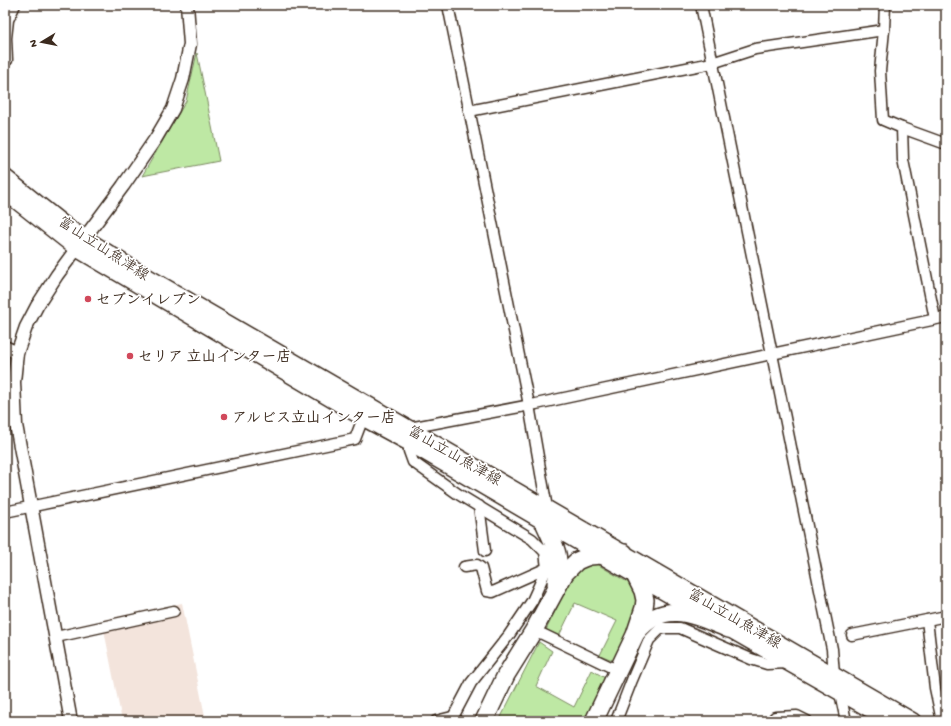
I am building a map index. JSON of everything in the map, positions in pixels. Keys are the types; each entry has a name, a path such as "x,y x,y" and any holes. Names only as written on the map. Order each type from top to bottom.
{"highway":[{"path":"545,515 558,553 559,562 555,589"},
{"path":"484,721 506,675 534,630 565,573 577,561 590,556 624,553 643,591 645,600 642,617 594,721"},
{"path":"635,635 644,624 652,618 670,612 684,613 729,629"}],"main road":[{"name":"富山立山魚津線","path":"5,177 53,216 81,244 263,344 409,428 545,515 599,555 890,721"},
{"name":"富山立山魚津線","path":"5,192 81,244 363,418 545,515 624,553 913,721"}],"street":[{"path":"5,61 7,60 6,38 8,20 15,5"},
{"path":"71,721 30,507 16,425 14,382 17,353 26,327 37,306 57,275 81,244 156,138 173,108 183,79 190,44 187,5"},
{"path":"448,5 530,405 545,515"},
{"path":"701,5 832,649 834,675"},
{"path":"885,5 880,71 883,120 946,144"},
{"path":"469,111 712,63 755,49 884,30"},
{"path":"902,128 903,160 935,319"},
{"path":"409,428 530,405 946,317"},
{"path":"5,347 17,353"},
{"path":"5,512 355,439 363,418"},
{"path":"409,443 409,450 413,462 458,494 532,540 544,552 547,568 532,601 509,635 471,683 451,719 436,721"},
{"path":"479,506 485,551"},
{"path":"464,567 476,565 480,568 487,591 493,592 547,568"},
{"path":"56,637 174,611"},
{"path":"852,635 946,616"},
{"path":"926,620 935,688 942,721"},
{"path":"616,721 649,640 661,628 680,628 751,659 768,664 789,663"},
{"path":"534,630 617,670"},
{"path":"840,692 846,721"},
{"path":"772,721 775,717 797,716 807,721"}],"shaded area":[{"path":"182,603 206,721 122,721 102,620"}],"green space":[{"path":"197,53 219,161 142,176 186,101"},
{"path":"592,561 634,586 641,602 615,661 600,655 617,621 575,603 559,636 546,630 569,582"},
{"path":"539,642 552,651 536,686 574,707 592,670 605,678 585,721 499,721"}],"place":[{"name":"セブンイレブン","path":"88,299"},
{"name":"セリア 立山インター店","path":"130,356"},
{"name":"アルビス立山インター店","path":"224,417"}]}
